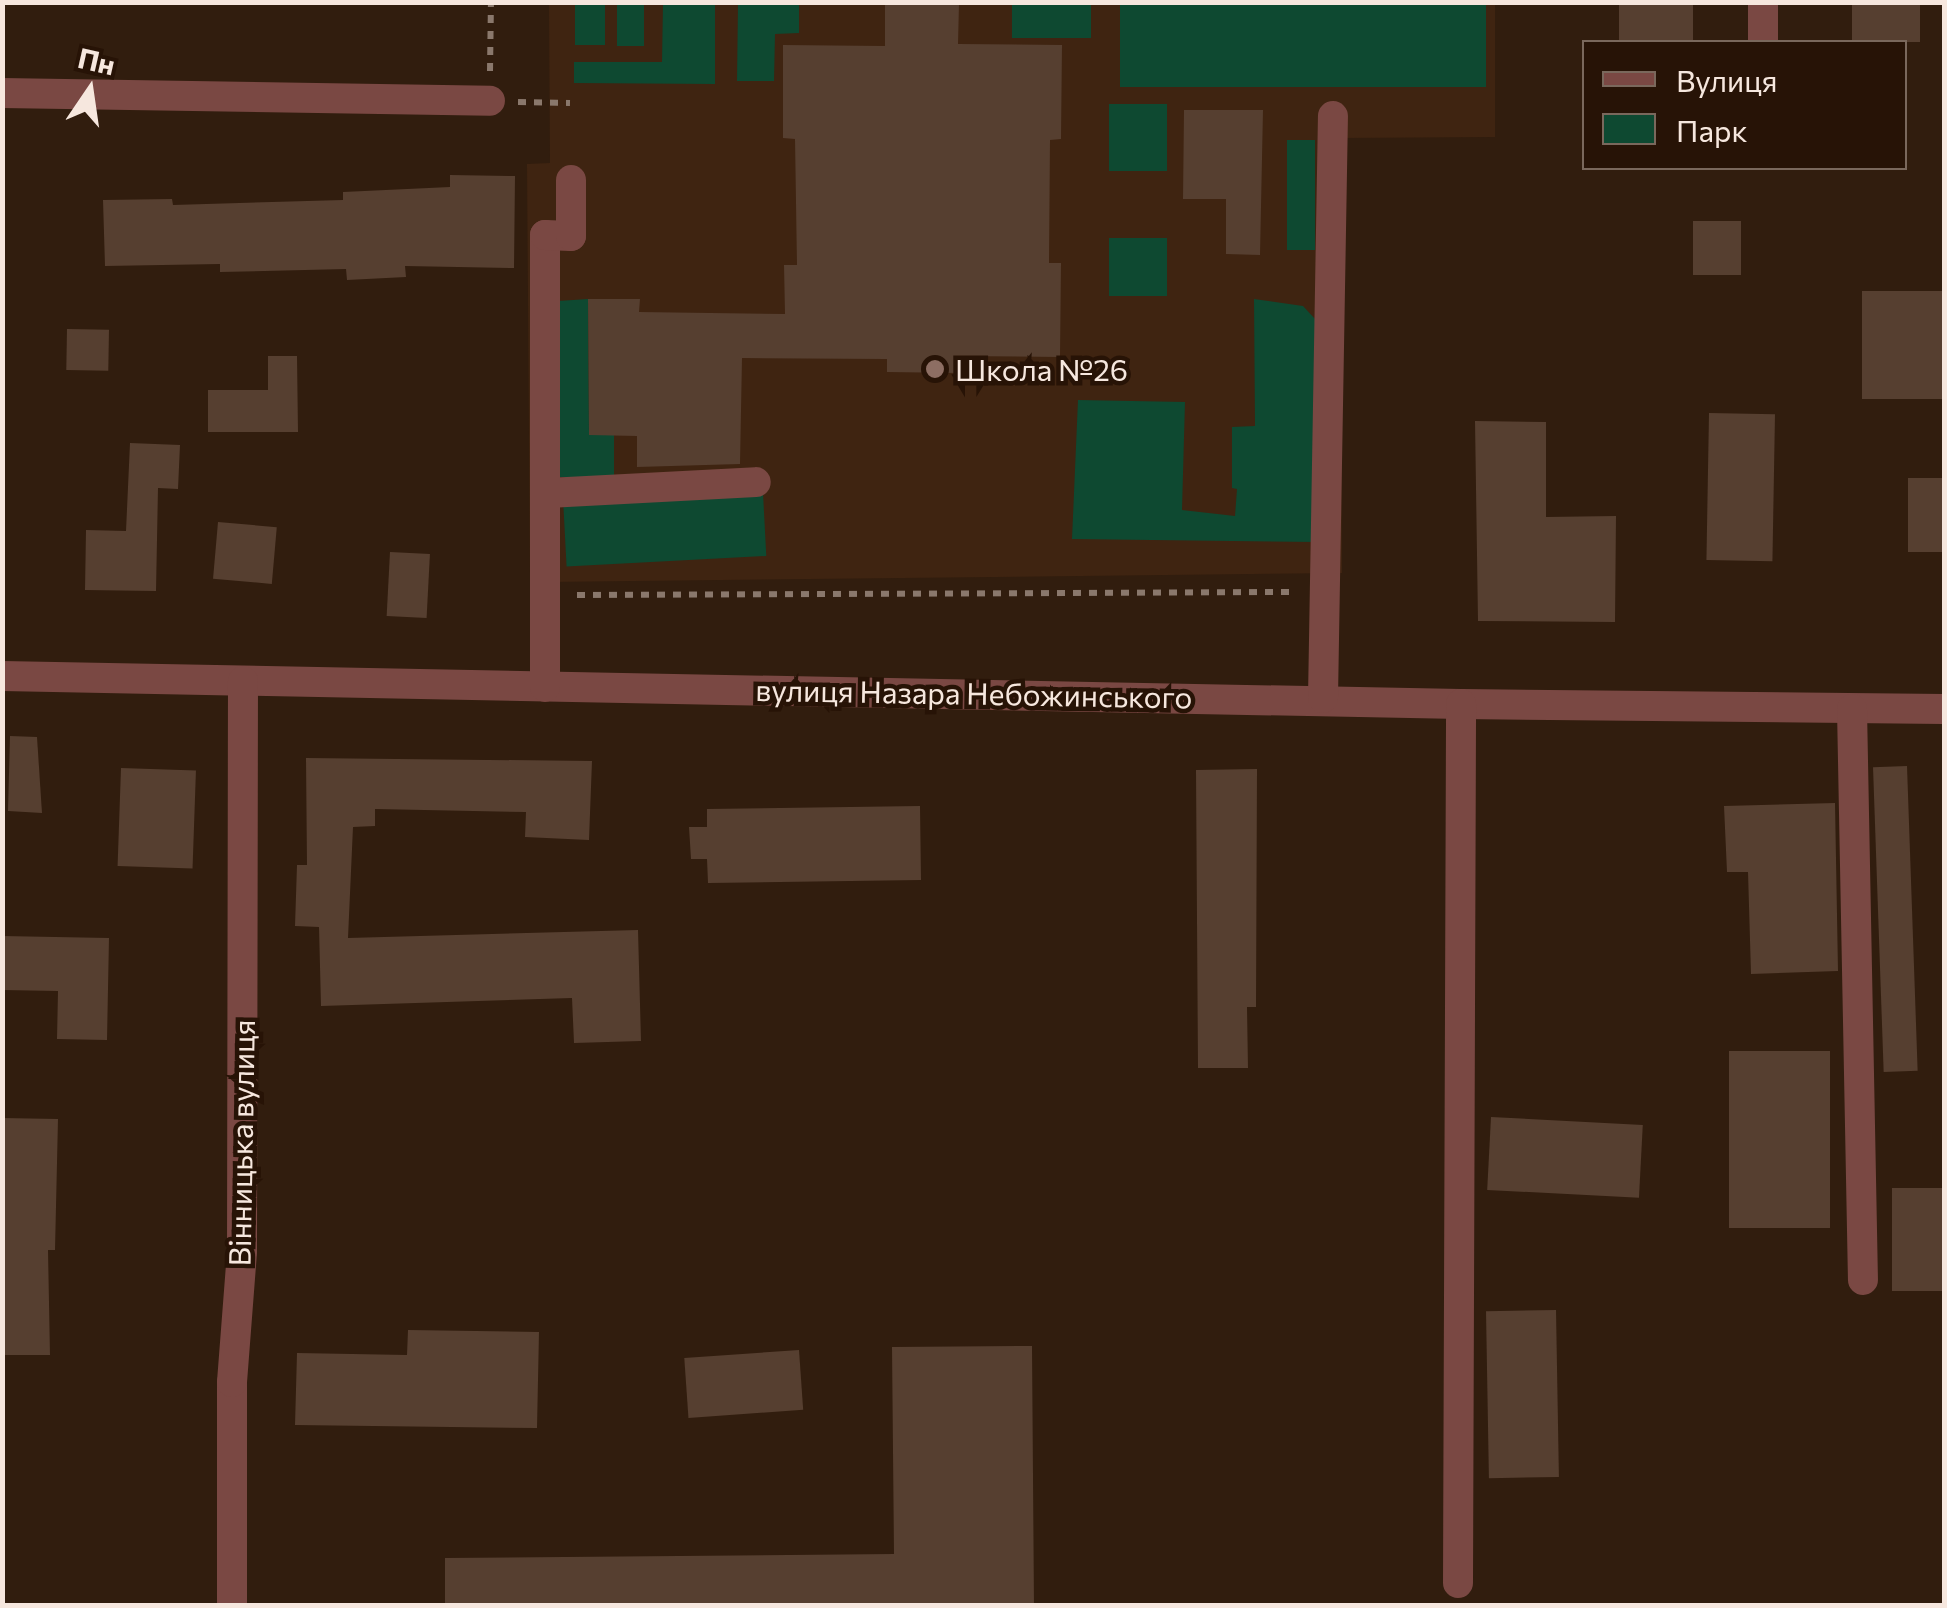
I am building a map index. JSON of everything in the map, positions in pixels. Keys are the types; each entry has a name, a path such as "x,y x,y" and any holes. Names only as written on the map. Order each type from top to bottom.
{"street":[{"path":"1763,2 1764,40"},
{"path":"2,93 490,101"},
{"path":"1323,698 1333,116"},
{"path":"545,687 546,235 571,236 571,180"},
{"path":"548,493 756,482"},
{"name":"вулиця Назара Небожинського","path":"2,676 1323,698 1461,704 1944,709"},
{"name":"Вінницька вулиця","path":"232,1606 232,1382 242,1250 243,681"},
{"path":"1458,1583 1461,704"},
{"path":"1852,709 1863,1280"}],"path":[{"path":"491,2 490,101 570,103"},
{"path":"545,595 1325,592"}],"shaded area":[{"name":"Школа №26","path":"549,3 1495,3 1495,137 1341,138 1342,573 546,582 530,576 527,164 550,163"}],"green space":[{"path":"575,3 605,3 605,45 575,45"},
{"path":"617,3 644,3 644,46 617,46"},
{"path":"663,3 715,3 715,84 574,83 574,62 662,62"},
{"path":"738,3 799,3 799,33 775,34 774,81 737,81"},
{"path":"1012,3 1091,3 1091,38 1012,38"},
{"path":"1120,3 1486,3 1486,87 1120,87"},
{"path":"1109,104 1167,104 1167,171 1109,171"},
{"path":"1287,140 1315,140 1315,250 1287,250"},
{"path":"1109,238 1167,238 1167,296 1109,296"},
{"path":"588,299 589,434 614,435 614,478 558,477 558,301"},
{"path":"1254,299 1303,306 1316,320 1317,542 1072,539 1078,400 1185,402 1182,510 1235,516 1232,427 1255,426"},
{"path":"763,493 766,556 567,566 563,503"}],"building":[{"path":"1619,2 1693,2 1693,40 1619,40"},
{"path":"1852,2 1920,2 1920,42 1852,40"},
{"path":"885,4 959,4 958,44 1062,45 1061,139 1050,140 1049,263 1061,263 1060,357 959,356 959,373 887,372 887,359 742,358 740,464 637,467 637,436 589,435 588,299 640,299 639,312 785,314 784,265 797,265 795,139 783,138 783,45 885,46"},
{"path":"1184,110 1263,110 1260,255 1226,254 1226,199 1183,199"},
{"path":"450,175 515,176 514,268 405,266 406,277 347,280 346,269 220,272 220,264 105,266 103,200 172,199 173,205 343,200 343,192 450,187"},
{"path":"1693,221 1741,221 1741,275 1693,275"},
{"path":"1862,291 1944,291 1944,399 1862,399"},
{"path":"67,329 109,330 108,371 66,370"},
{"path":"268,356 297,356 298,432 208,432 208,390 268,390"},
{"path":"1709,413 1775,414 1772,561 1706,560"},
{"path":"1475,421 1546,422 1546,517 1616,516 1615,622 1478,621"},
{"path":"130,443 180,445 178,489 158,488 156,591 85,590 86,530 126,531"},
{"path":"1908,478 1944,478 1944,552 1908,552"},
{"path":"218,522 277,527 272,584 213,579"},
{"path":"390,552 430,554 427,618 387,616"},
{"path":"10,736 37,737 42,813 8,811"},
{"path":"306,758 592,761 589,840 525,837 526,812 375,809 375,826 353,827 348,938 638,930 641,1041 574,1043 572,998 321,1006 319,927 295,926 297,865 307,865"},
{"path":"1907,766 1918,1071 1884,1072 1873,767"},
{"path":"121,768 196,771 193,869 118,866"},
{"path":"1257,769 1256,1007 1247,1007 1248,1068 1198,1068 1196,770"},
{"path":"1835,803 1838,971 1751,974 1748,872 1727,872 1724,806"},
{"path":"920,806 921,880 708,883 707,859 691,859 689,827 707,827 707,809"},
{"path":"2,936 109,938 107,1040 57,1039 58,991 2,990"},
{"path":"1729,1051 1830,1051 1830,1228 1729,1228"},
{"path":"1491,1117 1643,1125 1639,1198 1487,1190"},
{"path":"2,1118 58,1119 55,1250 48,1250 50,1355 2,1355"},
{"path":"1892,1188 1944,1188 1944,1291 1892,1291"},
{"path":"1556,1310 1559,1477 1489,1478 1486,1311"},
{"path":"408,1330 539,1332 537,1428 295,1425 297,1353 407,1355"},
{"path":"1032,1346 1034,1606 445,1606 445,1558 894,1554 892,1347"},
{"path":"799,1350 803,1410 688,1418 684,1358"}],"place":[{"name":"Школа №26","path":"935,369"}]}
